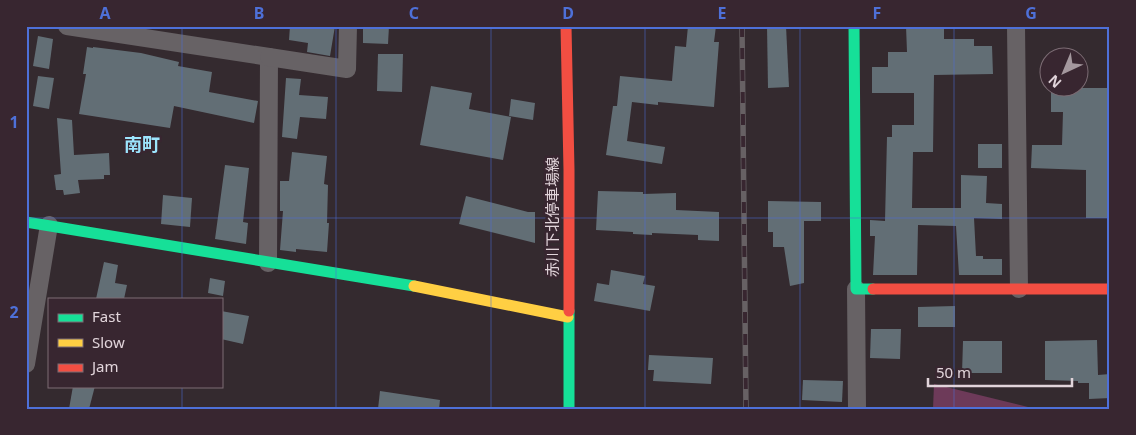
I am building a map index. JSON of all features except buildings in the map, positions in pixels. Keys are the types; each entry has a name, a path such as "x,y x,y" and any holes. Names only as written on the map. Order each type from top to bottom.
{"street":[{"path":"67,26 348,69 348,26"},
{"name":"赤川下北停車場線","path":"566,26 569,170 569,409"},
{"path":"854,26 857,409"},
{"path":"1016,26 1019,289"},
{"path":"268,263 269,57"},
{"path":"26,222 410,285 568,317"},
{"path":"26,364 49,226"},
{"path":"856,289 1110,289"}],"shaded area":[{"path":"934,384 1036,409 933,409"}],"railway":[{"path":"742,26 746,409"}],"traffic: fast":[{"path":"854,26 856,289 873,289"},
{"path":"26,222 414,286"},
{"path":"569,311 569,409"}],"traffic: slow":[{"path":"414,286 568,317"}],"traffic: jam":[{"path":"566,26 569,311"},
{"path":"873,289 1110,289"}],"district":[{"name":"南町","path":"142,145"}]}
